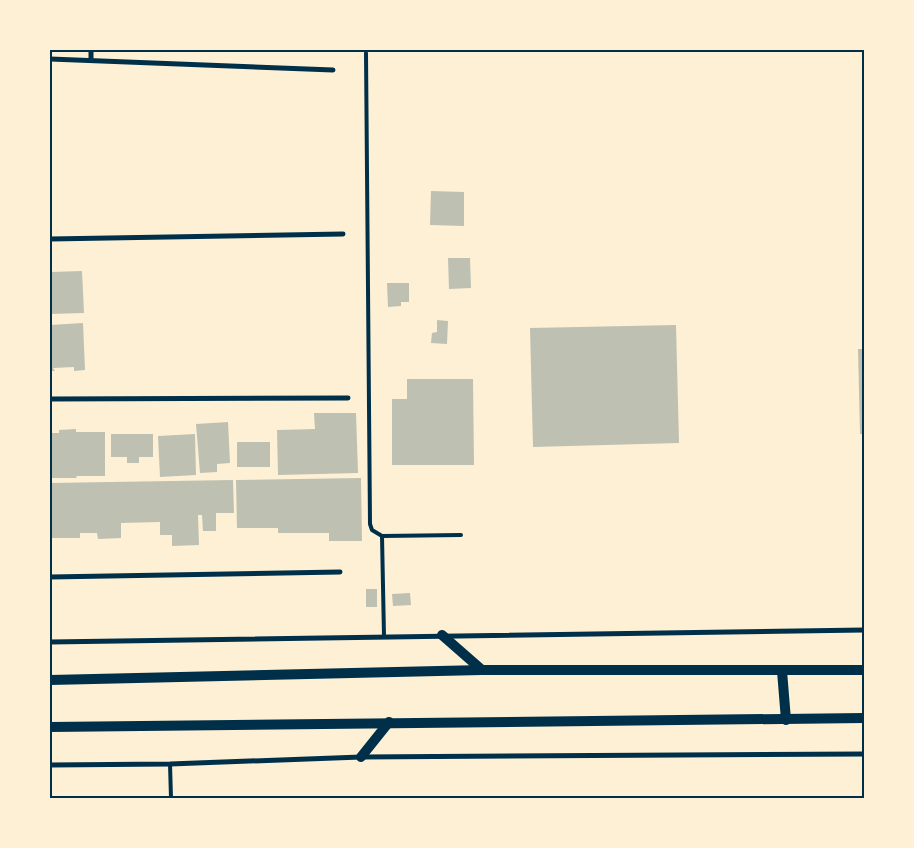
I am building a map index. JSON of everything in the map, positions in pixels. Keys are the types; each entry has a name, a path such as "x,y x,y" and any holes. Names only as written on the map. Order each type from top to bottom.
{"main road":[{"path":"442,636 482,670"},
{"path":"50,680 482,670 864,670"},
{"path":"782,671 786,720"},
{"path":"50,727 864,718"},
{"path":"361,758 390,722"}],"street":[{"path":"91,50 91,60"},
{"path":"50,60 332,70"},
{"path":"50,239 342,234"},
{"path":"50,399 348,398"},
{"path":"50,577 340,572"},
{"path":"50,642 864,630"},
{"path":"50,765 170,764 361,758 864,754"}],"lane":[{"path":"366,53 370,524 372,530 382,536 461,536"},
{"path":"382,536 384,636"},
{"path":"170,764 170,798"}],"building":[{"path":"431,191 464,192 464,226 430,225"},
{"path":"448,258 470,258 471,288 449,289"},
{"path":"82,271 84,313 50,314 50,272"},
{"path":"387,283 409,283 409,302 401,302 401,306 388,307"},
{"path":"437,320 448,321 447,344 431,343 432,333 437,332"},
{"path":"83,323 85,370 74,371 74,367 53,368 55,371 50,371 50,325"},
{"path":"676,325 679,443 533,447 530,328"},
{"path":"858,349 864,349 864,434 860,434"},
{"path":"407,379 473,379 474,465 392,465 392,399 407,399"},
{"path":"314,413 356,413 358,473 278,475 277,430 315,429"},
{"path":"228,422 230,463 217,464 217,472 200,473 196,424"},
{"path":"76,429 76,432 105,432 105,476 50,478 50,433 59,433 59,430"},
{"path":"111,434 153,434 153,457 139,457 139,463 127,463 127,457 111,457"},
{"path":"195,434 196,475 160,477 158,436"},
{"path":"237,442 270,442 270,467 237,467"},
{"path":"361,478 362,541 329,541 329,533 278,533 278,528 237,528 236,480"},
{"path":"233,480 234,513 216,513 216,531 203,531 202,515 198,515 199,545 172,546 172,535 160,535 160,522 121,523 121,538 98,539 97,533 80,533 80,538 50,538 50,483"},
{"path":"366,589 377,589 377,607 366,607"},
{"path":"410,593 411,605 393,606 392,594"}]}
